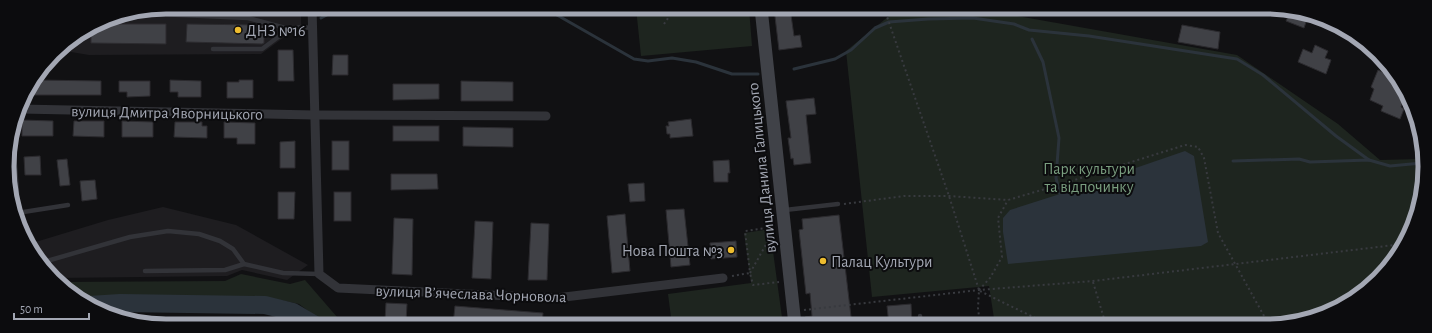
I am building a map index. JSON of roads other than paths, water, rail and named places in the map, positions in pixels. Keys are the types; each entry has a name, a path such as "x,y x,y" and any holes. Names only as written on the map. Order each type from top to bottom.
{"main road":[{"name":"вулиця Данила Галицького","path":"762,14 795,318"}],"street":[{"path":"312,14 319,274"},
{"name":"вулиця Дмитра Яворницького","path":"26,109 314,115 546,116"},
{"name":"вулиця Вʼячеслава Чорновола","path":"319,274 338,288 556,298 723,278"}],"lane":[{"path":"158,14 248,18 289,29 301,27 312,28"},
{"path":"213,49 262,49 289,29"},
{"path":"783,210 838,204"},
{"path":"22,216 68,205"},
{"path":"47,261 130,237 168,231 199,234 220,241 233,249 244,264"},
{"path":"145,271 225,270 244,264 283,273 319,274"}],"waterway":[{"path":"321,18 329,14"},
{"path":"555,14 634,59 648,61 672,58 696,62 732,74 758,74"},
{"path":"794,69 835,59 851,50 875,28 889,22 928,19 973,18 1014,24 1029,30 1089,36 1237,59 1263,75 1336,136 1369,160"},
{"path":"1032,39 1043,62 1059,138 1056,178 1060,194"},
{"path":"1233,161 1299,159 1310,162 1369,160 1390,166 1418,163"},
{"path":"102,304 120,303 265,305 293,312 305,319"}],"place":[{"name":"ДНЗ №16","path":"238,30"},
{"name":"Нова Пошта №3","path":"731,250"},
{"name":"Палац Культури","path":"823,261"}],"park label":[{"name":"Парк культури та відпочинку","path":"1089,177"}]}
